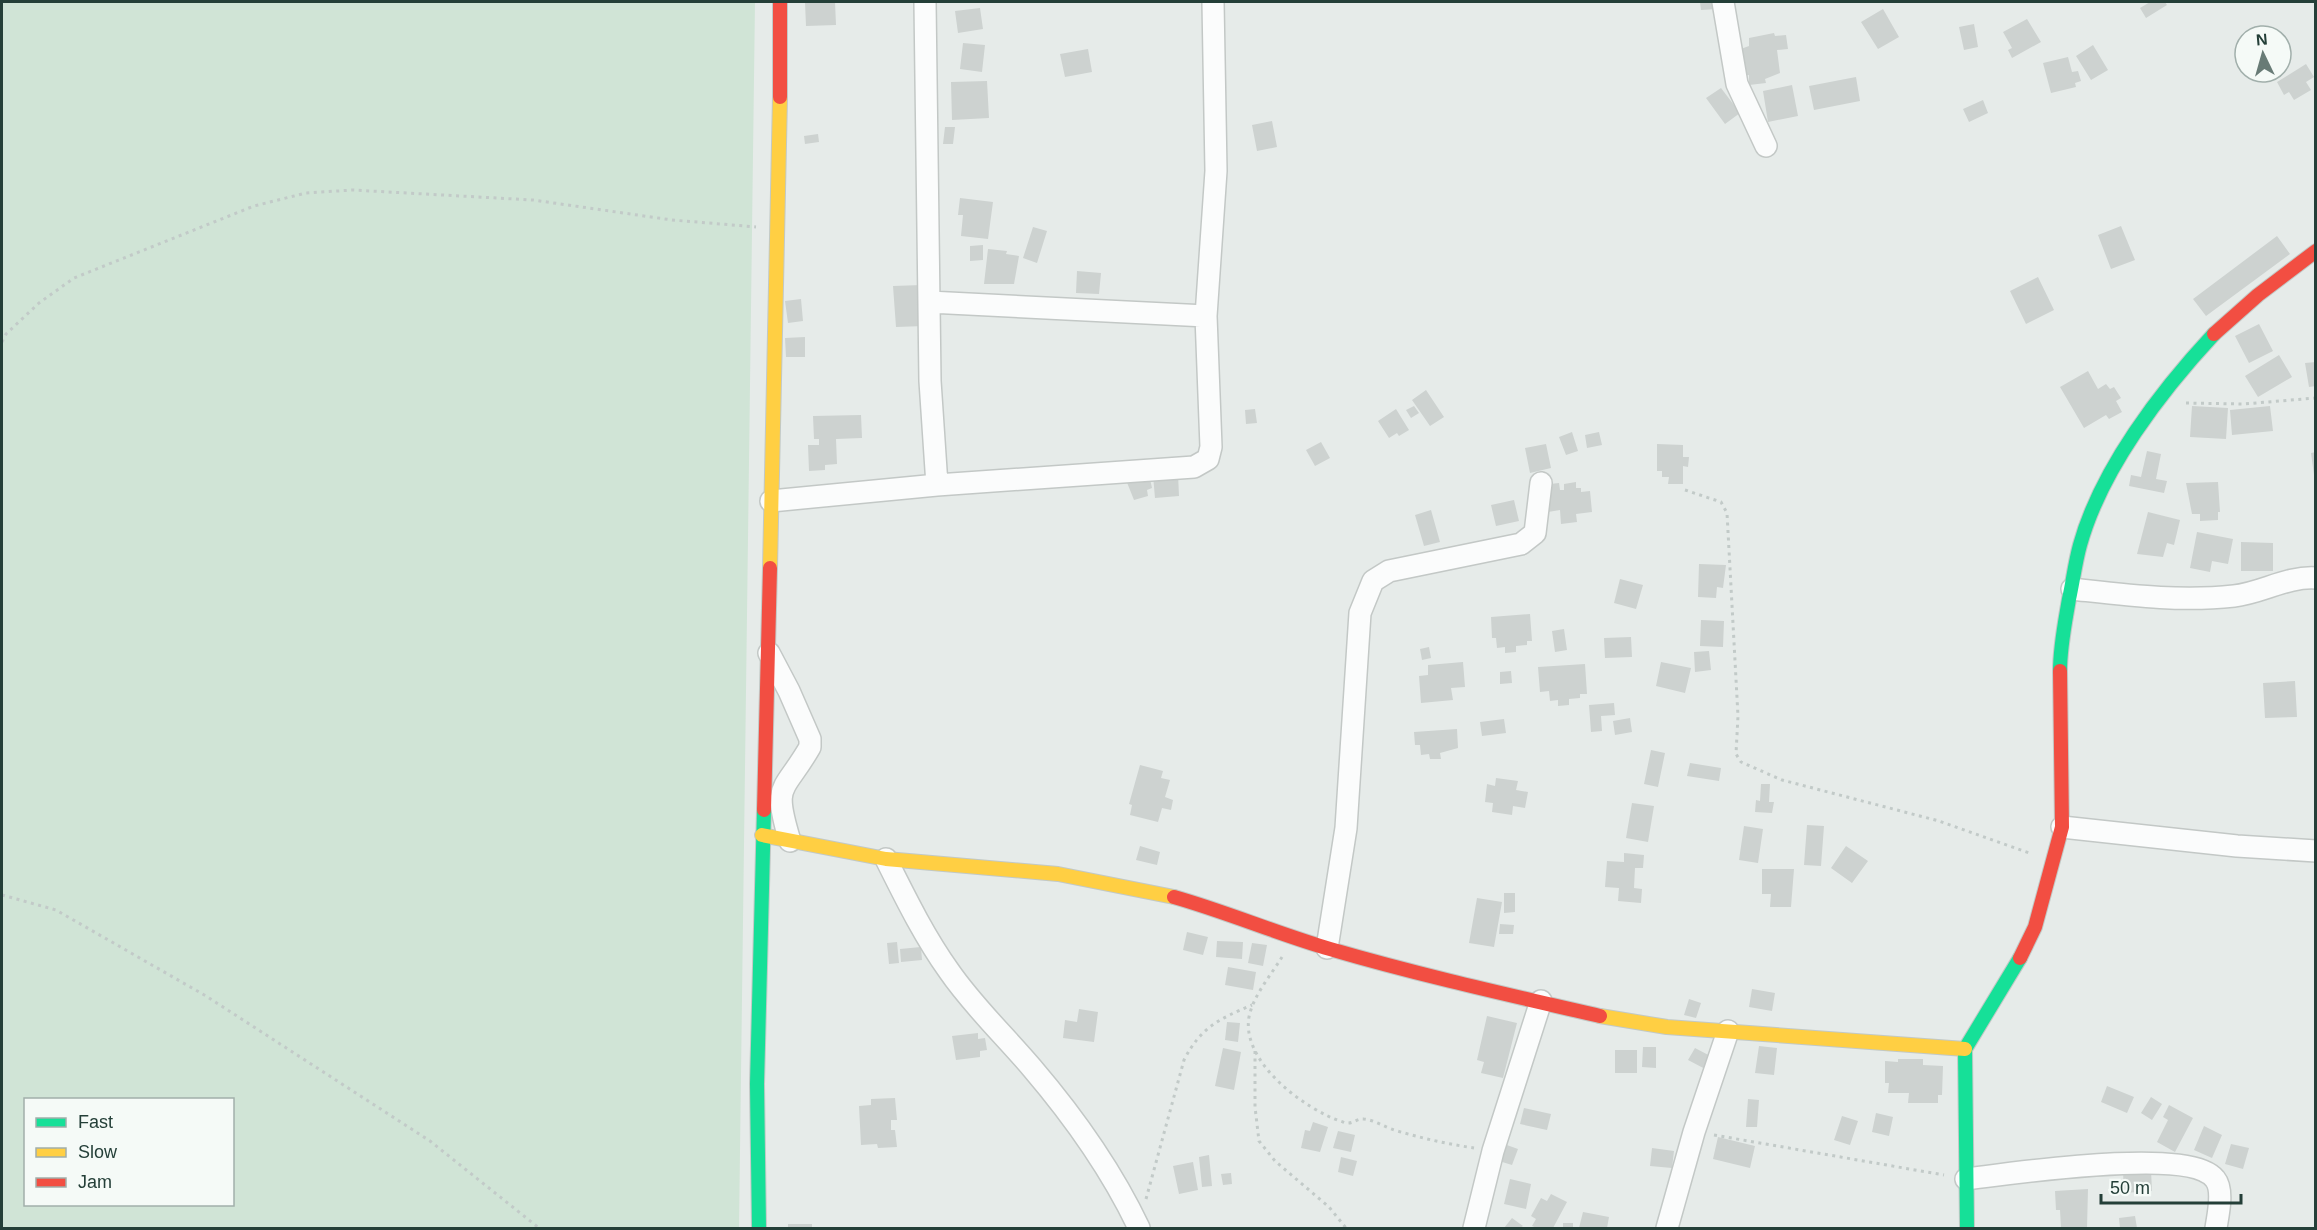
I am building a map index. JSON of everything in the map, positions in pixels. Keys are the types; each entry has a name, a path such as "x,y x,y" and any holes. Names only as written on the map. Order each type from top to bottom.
{"street":[{"path":"759,1228 757,1084 779,229 780,2"},
{"path":"925,2 930,381 937,485"},
{"path":"771,501 937,485 1194,467 1208,459 1211,447 1206,316 1216,171 1213,2"},
{"path":"1723,2 1737,84 1766,146"},
{"path":"1967,1228 1965,1049 2016,966 2035,927 2062,827 2060,647 2080,545 2094,504 2123,453 2160,403 2180,371 2217,331 2258,295 2316,251"},
{"path":"930,303 1206,316"},
{"path":"1327,948 1346,828 1360,613 1373,581 1389,571 1521,544 1535,533 1541,483"},
{"path":"2072,589 2194,601 2239,596 2288,580 2316,578"},
{"path":"769,652 794,700 810,739 810,747 781,793 783,816 790,841"},
{"path":"2062,827 2237,846 2316,851"},
{"path":"762,836 886,859 1058,874 1160,893 1221,910 1327,948 1428,976 1541,1000 1610,1018 1667,1028 1965,1049"},
{"path":"886,859 921,927 949,972 1033,1069 1076,1125 1108,1173 1138,1228"},
{"path":"1474,1228 1493,1151 1541,1000"},
{"path":"1667,1228 1694,1131 1728,1031"},
{"path":"1966,1179 2123,1162 2194,1167 2210,1173 2218,1181 2219,1208 2216,1228"}],"path":[{"path":"2,342 6,334 39,303 74,278 254,206 306,193 353,190 533,200 672,220 779,229"},
{"path":"2160,403 2244,404 2316,398"},
{"path":"1685,490 1721,502 1727,513 1738,716 1736,754 1740,762 1782,780 1939,821 2053,861"},
{"path":"2,895 56,910 206,996 430,1141 539,1228"},
{"path":"1295,938 1252,1005 1248,1035 1254,1049 1282,1084 1304,1102 1348,1124 1364,1119 1432,1142 1493,1151"},
{"path":"1138,1228 1161,1153 1184,1060 1194,1040 1210,1026 1252,1005"},
{"path":"1254,1049 1258,1141 1275,1161 1329,1207 1346,1228"},
{"path":"1694,1131 1966,1179"}],"green space":[{"path":"2,2 755,2 739,1228 2,1228"}],"building":[{"path":"805,2 835,2 836,25 806,26"},
{"path":"1700,2 1717,2 1717,9 1701,10"},
{"path":"2150,2 2165,2 2167,5 2146,18 2140,8"},
{"path":"980,8 983,29 958,33 955,11"},
{"path":"1883,9 1899,37 1878,49 1861,22"},
{"path":"2027,19 2041,42 2012,58 2008,50 2012,48 2003,32"},
{"path":"1974,24 1978,47 1964,50 1959,27"},
{"path":"1774,33 1775,36 1786,35 1788,49 1777,50 1780,73 1765,79 1766,83 1749,85 1749,75 1741,76 1738,50 1749,46 1749,38"},
{"path":"963,43 985,45 982,72 960,69"},
{"path":"2093,45 2108,70 2091,80 2076,56"},
{"path":"1088,49 1092,72 1065,77 1060,54"},
{"path":"2068,57 2072,72 2078,71 2081,81 2075,83 2076,87 2051,93 2043,63"},
{"path":"2306,64 2314,77 2306,82 2311,90 2294,100 2289,92 2284,95 2278,84 2293,84 2293,72"},
{"path":"1856,77 1860,101 1814,110 1809,86"},
{"path":"987,81 989,118 952,120 951,82"},
{"path":"1792,85 1798,116 1768,122 1763,91"},
{"path":"1721,88 1740,113 1725,124 1706,98"},
{"path":"1983,100 1988,113 1969,122 1963,109"},
{"path":"1272,121 1277,147 1257,151 1252,125"},
{"path":"945,127 955,127 953,144 943,144"},
{"path":"818,134 819,142 805,144 804,136"},
{"path":"960,198 993,202 988,239 961,236 963,215 958,215"},
{"path":"2121,226 2135,260 2111,269 2098,235"},
{"path":"1033,227 1047,231 1037,263 1023,258"},
{"path":"2277,236 2290,254 2206,316 2193,299"},
{"path":"983,245 983,260 970,261 970,246"},
{"path":"988,249 1007,251 1006,254 1019,256 1014,284 984,284"},
{"path":"1077,271 1101,273 1099,294 1076,293"},
{"path":"2038,277 2054,310 2026,324 2010,291"},
{"path":"922,285 924,326 896,327 893,286"},
{"path":"801,299 803,321 788,323 785,301"},
{"path":"2259,324 2273,351 2249,363 2235,336"},
{"path":"805,337 805,357 786,357 785,338"},
{"path":"2279,355 2292,377 2258,397 2245,376"},
{"path":"2316,362 2316,386 2309,387 2305,363"},
{"path":"2088,371 2098,389 2106,384 2110,389 2114,387 2121,398 2116,401 2122,412 2109,419 2106,415 2084,428 2060,387"},
{"path":"1426,390 1444,417 1430,426 1412,400"},
{"path":"1414,406 1419,413 1411,418 1406,410"},
{"path":"2192,406 2228,408 2226,439 2190,437"},
{"path":"2270,406 2273,431 2232,435 2230,410"},
{"path":"1255,409 1257,423 1246,424 1245,410"},
{"path":"1396,409 1409,430 1399,436 1397,433 1389,438 1378,421"},
{"path":"861,415 862,438 836,439 837,464 825,465 825,470 809,471 808,445 819,445 819,439 814,439 813,416"},
{"path":"1572,432 1578,451 1566,455 1559,437"},
{"path":"1599,432 1602,445 1587,448 1585,435"},
{"path":"1321,442 1330,458 1315,466 1306,450"},
{"path":"1546,444 1551,468 1530,473 1525,448"},
{"path":"1657,444 1683,445 1683,457 1689,457 1688,467 1683,466 1683,484 1668,484 1669,477 1662,477 1662,471 1657,471"},
{"path":"2147,451 2161,454 2156,479 2167,481 2164,493 2129,486 2131,475 2141,477"},
{"path":"2316,452 2316,475 2314,475 2311,453"},
{"path":"1149,474 1152,488 1147,490 1148,496 1134,500 1126,480"},
{"path":"1178,474 1179,496 1155,498 1153,475"},
{"path":"1576,482 1576,488 1581,488 1581,492 1590,491 1592,512 1576,514 1577,522 1561,524 1560,510 1548,512 1545,491 1551,490 1550,484 1559,483 1560,490 1564,490 1564,484"},
{"path":"2218,482 2220,512 2218,512 2218,520 2200,521 2200,514 2192,514 2186,483"},
{"path":"1514,500 1519,521 1496,526 1491,505"},
{"path":"1431,510 1440,542 1424,546 1415,515"},
{"path":"2148,512 2180,520 2174,545 2167,543 2163,557 2137,554"},
{"path":"2197,532 2233,539 2228,564 2212,561 2210,572 2190,568"},
{"path":"2241,542 2273,543 2273,571 2241,571"},
{"path":"1699,564 1726,565 1723,588 1717,587 1716,598 1698,597"},
{"path":"1620,579 1643,585 1636,609 1614,603"},
{"path":"1530,614 1532,641 1527,641 1527,645 1516,646 1516,652 1505,653 1505,647 1497,648 1496,638 1492,638 1491,617"},
{"path":"1701,620 1724,621 1723,647 1700,646"},
{"path":"1564,629 1567,650 1555,652 1552,631"},
{"path":"1631,637 1632,657 1605,658 1604,638"},
{"path":"1429,647 1431,658 1422,660 1420,649"},
{"path":"1709,651 1711,670 1695,672 1694,652"},
{"path":"1463,662 1465,687 1451,688 1453,700 1421,703 1419,676 1428,675 1428,665"},
{"path":"1661,662 1691,668 1685,693 1656,686"},
{"path":"1585,664 1587,694 1580,694 1580,698 1569,699 1569,705 1558,706 1558,700 1550,701 1549,691 1540,692 1538,667"},
{"path":"1511,671 1512,683 1500,684 1500,672"},
{"path":"2295,681 2297,717 2265,718 2263,683"},
{"path":"1614,703 1615,715 1601,716 1602,731 1591,732 1589,705"},
{"path":"1630,718 1632,732 1615,735 1613,721"},
{"path":"1504,719 1506,733 1482,736 1480,722"},
{"path":"1457,729 1458,748 1440,753 1441,759 1430,759 1429,754 1421,755 1420,745 1415,745 1414,732"},
{"path":"1651,750 1665,753 1658,787 1644,784"},
{"path":"1690,763 1721,768 1719,781 1687,776"},
{"path":"1140,765 1163,771 1161,778 1170,780 1165,797 1173,800 1171,810 1162,808 1158,822 1130,815 1132,805 1129,804"},
{"path":"1496,778 1518,781 1516,790 1528,792 1525,808 1513,806 1512,815 1492,812 1493,803 1485,802 1487,784 1495,786"},
{"path":"1761,784 1770,784 1769,802 1774,802 1772,813 1755,812 1756,800 1760,801"},
{"path":"1632,803 1654,806 1648,842 1626,838"},
{"path":"1807,825 1824,826 1821,866 1804,865"},
{"path":"1744,826 1763,829 1758,863 1739,860"},
{"path":"1140,846 1160,852 1157,865 1136,860"},
{"path":"1846,846 1868,861 1852,883 1831,868"},
{"path":"1624,853 1644,855 1643,868 1635,868 1634,888 1642,889 1641,903 1618,901 1619,888 1605,887 1607,861 1624,862"},
{"path":"1762,869 1794,869 1791,907 1770,907 1771,894 1762,894"},
{"path":"1504,893 1515,893 1515,912 1504,913"},
{"path":"1477,898 1502,902 1494,947 1469,943"},
{"path":"1500,924 1514,925 1513,934 1499,934"},
{"path":"1187,932 1208,937 1203,955 1183,950"},
{"path":"1217,941 1243,942 1242,959 1216,957"},
{"path":"897,942 899,963 889,964 887,943"},
{"path":"1252,943 1267,945 1263,966 1248,963"},
{"path":"921,947 922,960 901,962 900,949"},
{"path":"1228,967 1256,972 1253,990 1225,985"},
{"path":"1752,989 1775,993 1772,1011 1749,1007"},
{"path":"1689,999 1701,1003 1696,1018 1684,1015"},
{"path":"1079,1009 1098,1012 1094,1042 1063,1038 1065,1020 1077,1022"},
{"path":"1487,1016 1517,1023 1503,1078 1481,1073 1484,1062 1477,1060"},
{"path":"1227,1022 1240,1023 1238,1042 1225,1040"},
{"path":"978,1033 978,1039 985,1038 987,1050 980,1051 980,1057 956,1060 952,1036"},
{"path":"1759,1046 1777,1048 1774,1075 1755,1073"},
{"path":"1643,1047 1656,1047 1656,1068 1642,1067"},
{"path":"1223,1048 1241,1052 1234,1090 1215,1086"},
{"path":"1695,1048 1716,1059 1709,1071 1688,1060"},
{"path":"1615,1050 1637,1050 1637,1073 1615,1073"},
{"path":"1898,1059 1923,1059 1923,1065 1943,1066 1942,1095 1938,1095 1938,1103 1908,1103 1909,1093 1888,1093 1889,1083 1885,1083 1885,1061 1898,1062"},
{"path":"2107,1086 2134,1097 2127,1113 2101,1102"},
{"path":"2151,1097 2162,1104 2152,1120 2141,1113"},
{"path":"895,1098 897,1120 891,1120 891,1130 895,1130 897,1147 878,1148 877,1144 861,1145 859,1106 871,1105 871,1099"},
{"path":"1748,1099 1759,1100 1757,1127 1746,1127"},
{"path":"2169,1105 2193,1118 2175,1152 2157,1142 2168,1120 2163,1117"},
{"path":"1524,1108 1551,1114 1547,1130 1520,1124"},
{"path":"1876,1113 1893,1117 1889,1136 1872,1132"},
{"path":"1842,1116 1858,1121 1850,1145 1834,1140"},
{"path":"1313,1122 1328,1127 1320,1152 1301,1148 1305,1130 1310,1131"},
{"path":"2204,1126 2222,1135 2212,1158 2194,1150"},
{"path":"1338,1131 1355,1135 1351,1152 1333,1148"},
{"path":"1718,1137 1755,1146 1750,1168 1713,1159"},
{"path":"1504,1144 1518,1149 1512,1165 1499,1161"},
{"path":"2231,1144 2249,1148 2243,1169 2225,1164"},
{"path":"1652,1148 1674,1151 1672,1168 1650,1166"},
{"path":"1209,1155 1212,1186 1202,1187 1199,1157"},
{"path":"1341,1157 1357,1161 1353,1176 1338,1172"},
{"path":"1193,1162 1198,1190 1179,1194 1173,1166"},
{"path":"2151,1170 2152,1191 2124,1193 2123,1171"},
{"path":"1231,1173 1232,1184 1223,1185 1221,1174"},
{"path":"1510,1179 1531,1184 1526,1209 1504,1204"},
{"path":"2088,1189 2087,1228 2061,1228 2060,1210 2056,1210 2055,1191"},
{"path":"1551,1194 1567,1202 1553,1228 1532,1226 1536,1219 1531,1216 1541,1198 1547,1201"},
{"path":"1583,1212 1609,1217 1607,1228 1579,1228"},
{"path":"2135,1216 2137,1228 2120,1228 2119,1218"},
{"path":"1512,1218 1523,1226 1504,1228"},
{"path":"1563,1223 1573,1223 1573,1228 1563,1228"},
{"path":"788,1224 812,1224 812,1228 788,1228"}],"traffic: fast":[{"path":"2060,671 2063,635 2078,552 2102,488 2135,432 2174,380 2214,334"},
{"path":"759,1228 757,1084 764,810"},
{"path":"1967,1228 1965,1049 2020,958"}],"traffic: slow":[{"path":"770,568 780,97"},
{"path":"762,835 886,859 1058,874 1174,897"},
{"path":"1600,1016 1667,1027 1965,1049"}],"traffic: jam":[{"path":"780,2 780,97"},
{"path":"2214,334 2258,295 2316,251"},
{"path":"764,810 770,568"},
{"path":"2020,958 2035,927 2062,827 2060,671"},
{"path":"1174,897 1363,958 1600,1016"}]}
